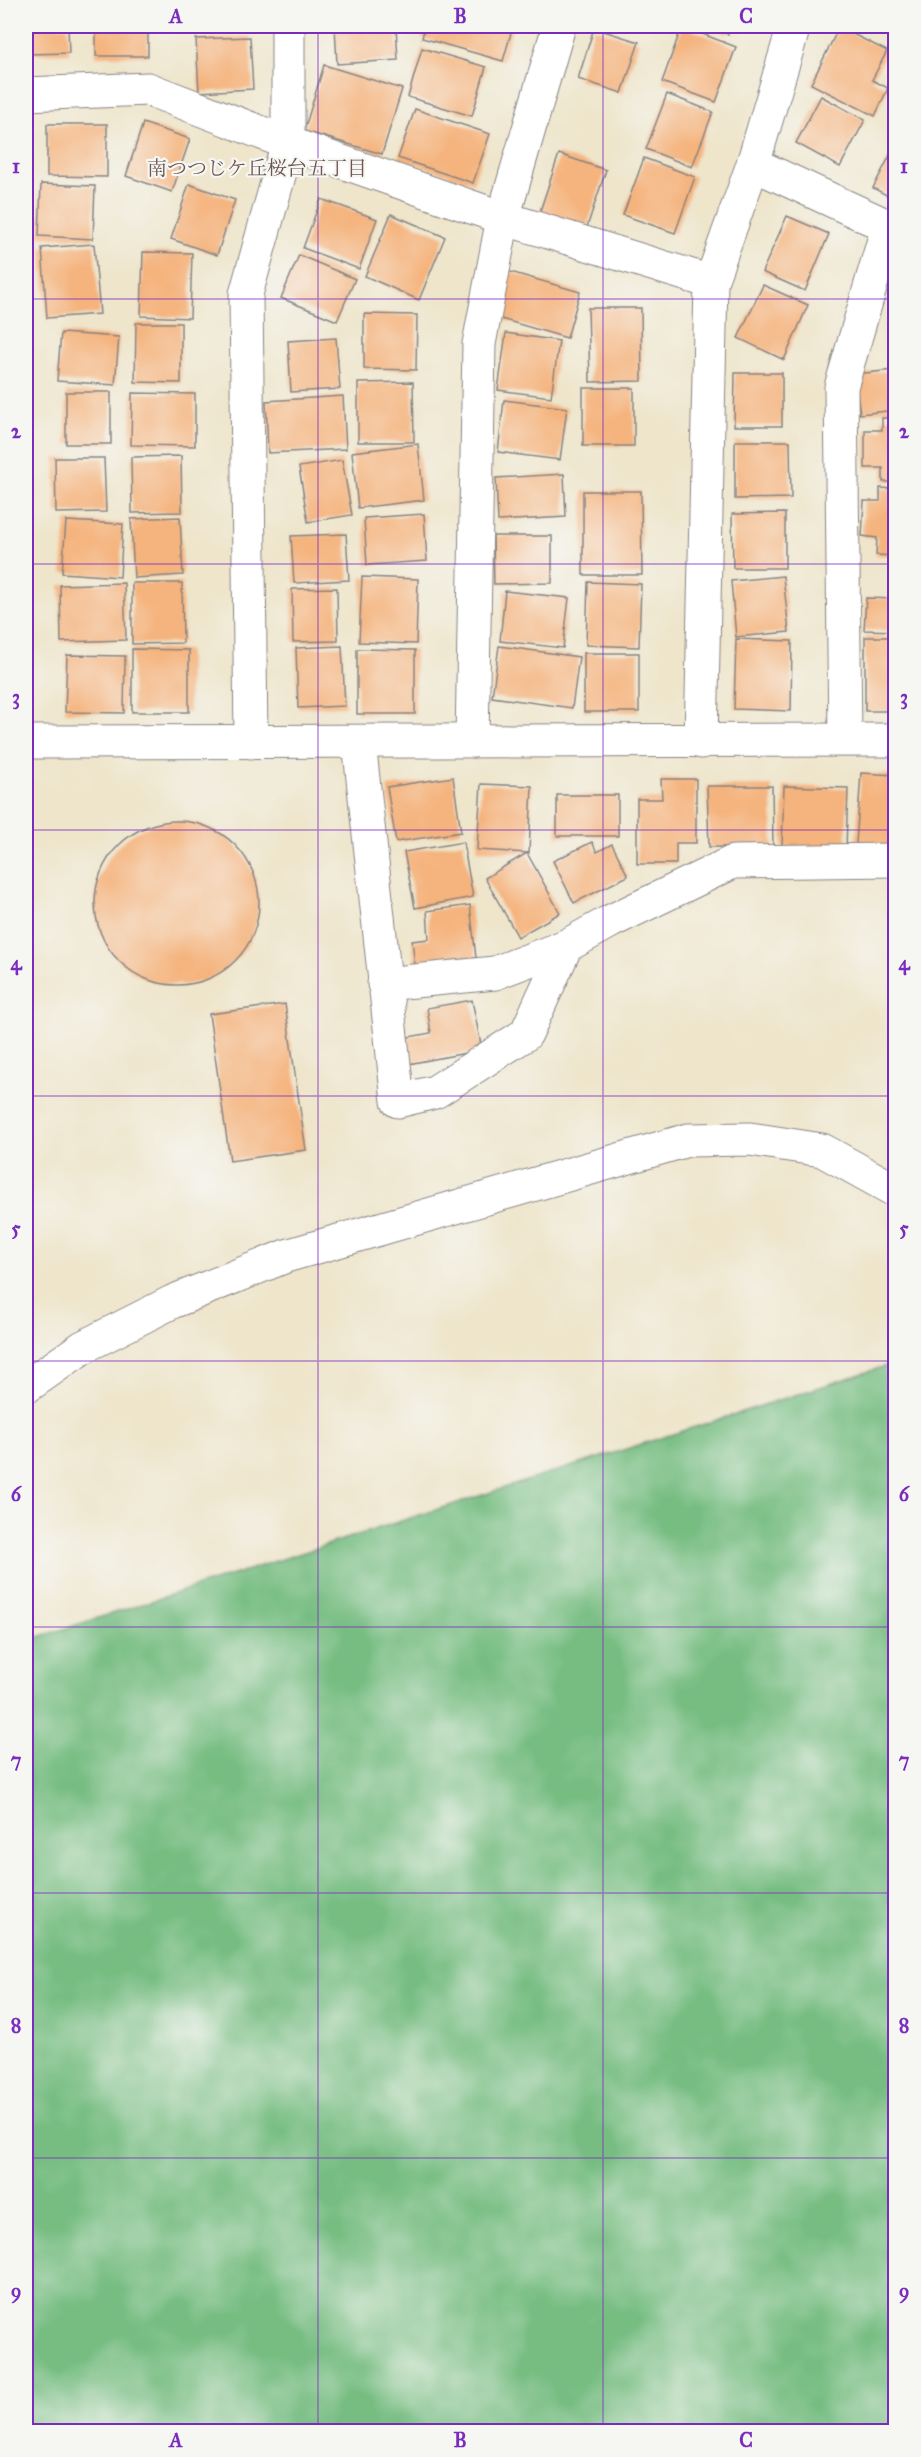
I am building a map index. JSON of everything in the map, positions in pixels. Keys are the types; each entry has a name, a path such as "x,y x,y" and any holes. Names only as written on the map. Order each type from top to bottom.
{"street":[{"path":"251,742 246,294 288,143 288,26"},
{"path":"472,741 479,344 503,218 559,26"},
{"path":"701,742 711,282 753,164 794,26"},
{"path":"26,94 148,89 288,143 503,218 711,282"},
{"path":"753,164 892,228 841,387 845,739"},
{"path":"26,742 896,740"},
{"path":"359,742 398,1101 435,1092 526,1034 566,946"},
{"path":"384,984 495,973 566,946 611,921 733,862 896,860"},
{"path":"26,1387 83,1347 172,1302 286,1256 688,1140 750,1139 822,1150 896,1191"}],"green space":[{"path":"895,1363 895,2431 26,2431 26,1641"}],"building":[{"path":"28,26 68,26 69,53 28,54"},
{"path":"96,26 148,26 148,56 96,56"},
{"path":"335,26 396,26 398,60 337,64"},
{"path":"425,26 513,26 503,61 422,38"},
{"path":"682,26 736,47 716,102 662,82"},
{"path":"705,26 731,26 728,34"},
{"path":"839,27 887,51 872,80 888,88 875,116 811,84"},
{"path":"594,28 639,42 622,93 578,79"},
{"path":"250,37 253,89 199,92 196,39"},
{"path":"422,48 486,67 472,116 408,97"},
{"path":"324,65 402,89 382,154 304,131"},
{"path":"667,94 713,112 692,167 646,149"},
{"path":"821,96 865,120 840,167 796,143"},
{"path":"415,109 490,134 473,183 398,158"},
{"path":"143,123 190,139 172,192 126,176"},
{"path":"47,124 107,124 107,177 47,176"},
{"path":"896,144 896,200 873,188"},
{"path":"559,154 606,170 585,233 538,217"},
{"path":"644,158 695,177 675,233 623,215"},
{"path":"41,184 95,186 93,239 39,236"},
{"path":"189,184 235,200 217,255 171,239"},
{"path":"321,199 377,219 359,269 303,248"},
{"path":"391,214 445,237 419,300 365,276"},
{"path":"787,216 829,234 805,291 762,272"},
{"path":"94,244 100,314 47,318 42,248"},
{"path":"143,252 192,253 190,318 141,316"},
{"path":"299,255 355,279 337,321 281,298"},
{"path":"500,269 580,292 567,338 487,315"},
{"path":"763,285 808,305 784,360 738,338"},
{"path":"588,308 641,308 642,381 590,382"},
{"path":"364,314 417,315 416,370 364,369"},
{"path":"136,323 181,323 181,383 135,382"},
{"path":"61,333 119,337 115,385 57,381"},
{"path":"506,333 559,341 551,397 498,390"},
{"path":"336,338 340,389 291,392 288,341"},
{"path":"892,357 896,357 896,410 860,414 855,374 894,370"},
{"path":"735,373 782,373 782,426 734,426"},
{"path":"413,382 414,442 358,442 358,383"},
{"path":"583,388 634,388 634,446 583,446"},
{"path":"66,392 111,392 111,444 66,444"},
{"path":"132,393 195,394 195,446 131,445"},
{"path":"343,396 346,449 268,453 266,401"},
{"path":"504,400 567,408 560,460 498,452"},
{"path":"882,418 896,418 896,482 883,482 883,468 865,468 865,430 882,430"},
{"path":"735,441 790,441 791,498 735,499"},
{"path":"418,444 424,500 358,508 352,452"},
{"path":"181,456 182,512 132,513 131,457"},
{"path":"55,458 104,458 106,512 56,513"},
{"path":"342,460 352,515 308,522 299,467"},
{"path":"564,474 566,517 498,521 496,478"},
{"path":"880,488 896,489 896,556 876,555 877,538 862,536 864,501 880,501"},
{"path":"583,491 641,491 642,575 583,575"},
{"path":"785,513 785,568 733,568 732,514"},
{"path":"424,514 427,561 367,565 364,518"},
{"path":"180,517 183,575 134,578 131,519"},
{"path":"66,521 123,524 120,577 62,573"},
{"path":"346,534 349,580 294,583 291,536"},
{"path":"493,536 552,536 552,583 494,584"},
{"path":"783,576 789,632 736,637 731,581"},
{"path":"362,577 418,579 416,644 359,642"},
{"path":"588,582 641,584 639,647 586,645"},
{"path":"124,583 126,640 61,642 60,585"},
{"path":"132,583 182,583 183,643 132,644"},
{"path":"337,588 338,641 293,642 292,589"},
{"path":"505,591 569,598 563,648 500,641"},
{"path":"866,598 896,599 896,631 864,630"},
{"path":"865,637 896,637 896,711 865,711"},
{"path":"736,639 792,641 791,711 734,709"},
{"path":"342,646 345,706 298,708 296,648"},
{"path":"499,646 579,657 572,708 492,697"},
{"path":"132,649 189,650 189,712 132,712"},
{"path":"357,649 415,650 415,714 357,714"},
{"path":"584,653 639,653 639,712 584,712"},
{"path":"67,655 125,656 124,713 65,712"},
{"path":"861,773 895,775 893,806 896,806 896,837 891,836 890,846 856,844"},
{"path":"453,777 461,832 396,842 387,787"},
{"path":"661,779 696,779 696,843 676,843 676,864 637,864 637,799 662,799"},
{"path":"481,784 532,786 529,853 477,850"},
{"path":"707,786 772,786 773,847 709,847"},
{"path":"784,786 848,788 846,849 782,847"},
{"path":"557,795 618,795 618,836 557,836"},
{"path":"177,821 208,827 235,845 253,872 259,903 253,934 235,961 208,979 177,985 146,979 119,961 101,934 95,903 101,872 119,845 146,827"},
{"path":"463,842 473,897 415,908 404,852"},
{"path":"592,842 597,852 612,844 628,876 574,903 553,861"},
{"path":"527,853 560,913 518,937 485,878"},
{"path":"470,905 476,958 415,965 412,941 429,939 427,911"},
{"path":"472,1000 482,1050 408,1064 403,1038 431,1033 427,1008"},
{"path":"285,1004 306,1150 230,1161 209,1014"}],"district":[{"name":"南つつじケ丘桜台五丁目","path":"257,168"}]}
